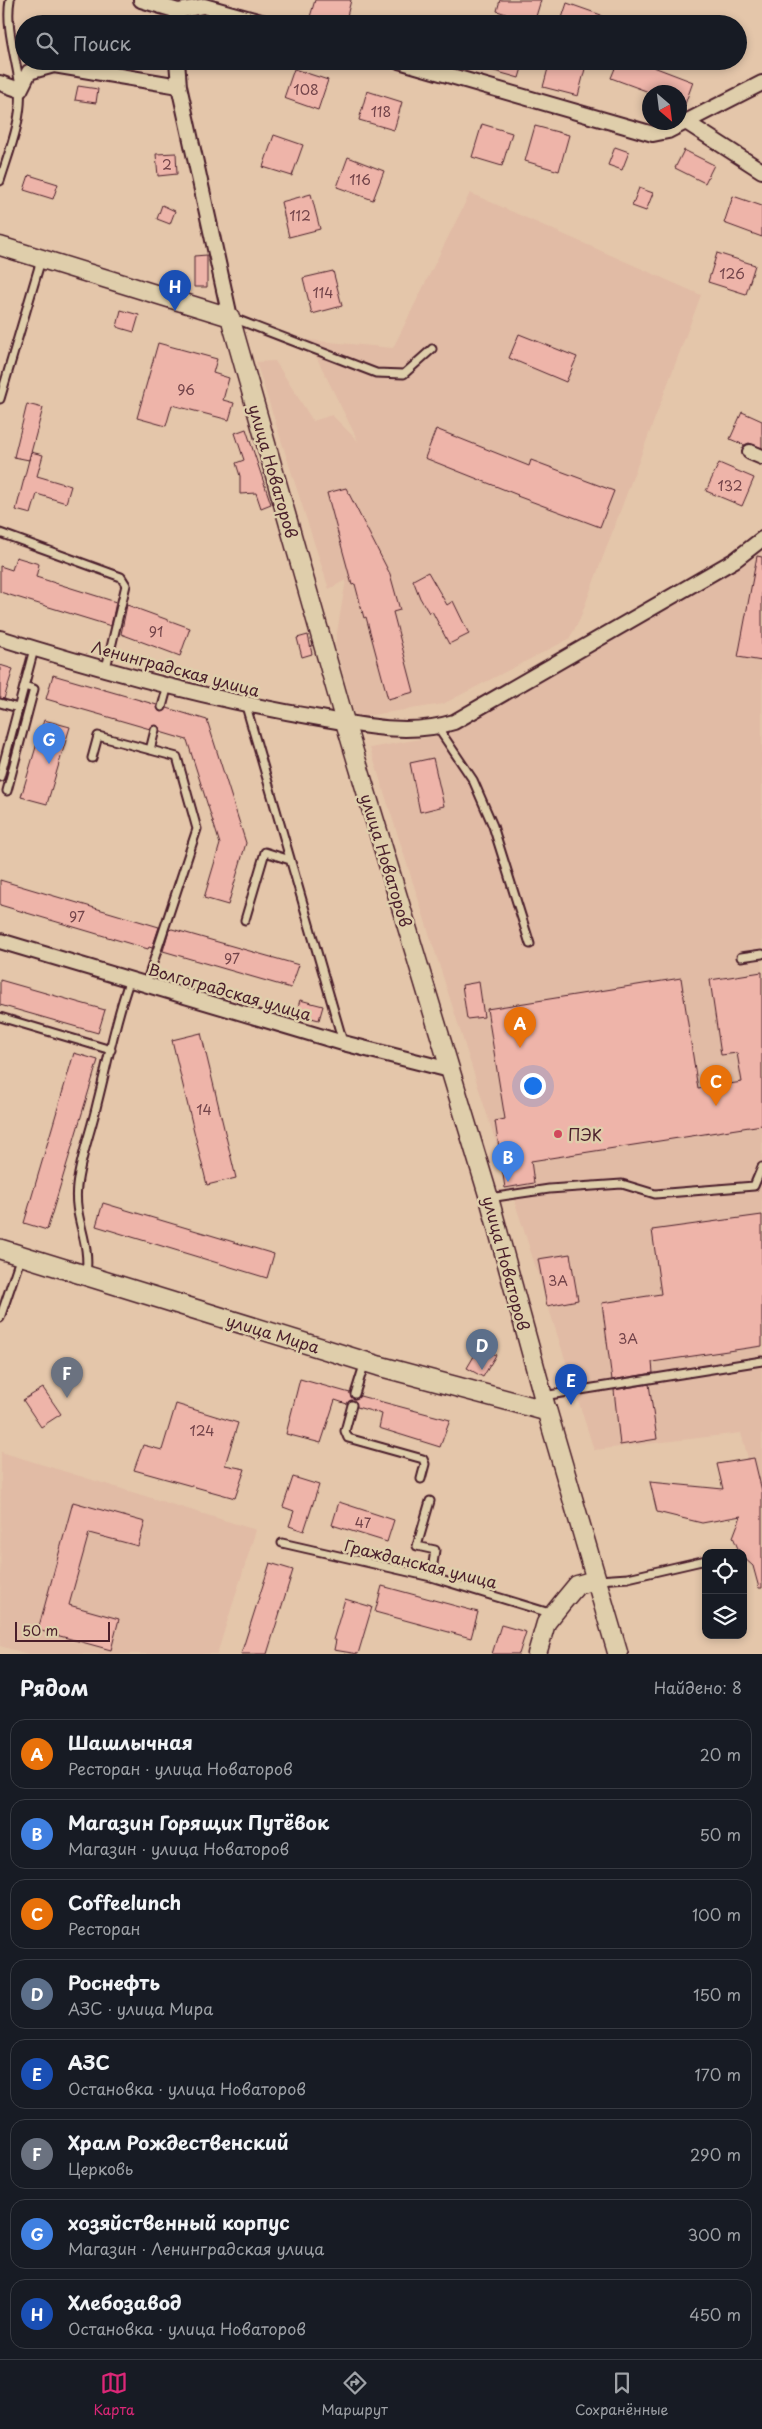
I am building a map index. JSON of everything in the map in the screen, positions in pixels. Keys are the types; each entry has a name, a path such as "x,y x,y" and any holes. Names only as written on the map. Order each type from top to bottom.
{"main road":[{"name":"улица Мира","path":"0,1249 365,1361 545,1404"},
{"name":"улица Новаторов","path":"545,1404 618,1654"}],"street":[{"path":"141,0 171,15"},
{"path":"184,15 204,6 236,15"},
{"path":"0,84 20,90 29,72 36,70"},
{"path":"84,70 179,86"},
{"name":"улица Новаторов","path":"178,70 179,86 230,317 345,722 489,1198 545,1404"},
{"path":"430,70 653,134 670,130"},
{"path":"687,121 762,83"},
{"path":"687,123 762,171"},
{"path":"0,246 230,317"},
{"path":"438,728 454,722 735,560 762,539"},
{"name":"Ленинградская улица","path":"0,638 34,649 246,706 400,730 438,728"},
{"name":"Волгоградская улица","path":"0,941 343,1042 450,1070"},
{"path":"537,1654 546,1623 553,1614 577,1585 595,1580"}],"lane":[{"path":"10,0 11,30 15,57"},
{"path":"0,181 16,124 20,90 17,70"},
{"path":"0,399 41,258"},
{"path":"230,317 376,373 404,374 432,349"},
{"path":"0,533 121,577 126,585 106,668"},
{"path":"0,777 34,649"},
{"path":"162,707 168,685"},
{"path":"8,791 34,689 24,686"},
{"path":"0,703 18,708"},
{"path":"246,706 343,1042"},
{"path":"438,728 472,780 489,818 530,944"},
{"path":"150,750 155,730"},
{"path":"92,758 98,736 177,757 197,829 146,984"},
{"path":"245,920 265,852 290,860"},
{"path":"740,957 762,954"},
{"path":"86,1275 89,1258 77,1212 77,1185 111,1050 117,1015 130,979"},
{"path":"0,1017 111,1050"},
{"path":"489,1198 549,1190 622,1184 655,1194 754,1186 762,1168"},
{"path":"0,1318 22,1256"},
{"path":"356,1394 365,1361"},
{"path":"545,1404 762,1361"},
{"path":"352,1405 345,1431 347,1436 423,1459 425,1464 420,1479"},
{"path":"430,1501 417,1546 435,1550 432,1577"},
{"name":"Гражданская улица","path":"282,1543 432,1577 553,1614"},
{"path":"595,1580 628,1578 702,1561"}],"shaded area":[{"path":"470,193 701,295 579,621 569,639 443,704 359,717 354,713 335,644 346,580 329,589 256,362 275,361 313,421 332,415 358,441 308,340 393,348"},
{"path":"762,547 762,1508 741,1433 594,1450 370,748 448,734 733,569"},
{"path":"1,1452 256,1530 217,1654 28,1654 0,1646"}],"building":[{"path":"315,0 351,0 347,15 311,15"},
{"path":"500,0 541,0 536,15 509,15 497,11"},
{"path":"567,3 601,15 563,15"},
{"path":"294,70 328,80 318,110 284,98"},
{"path":"491,70 521,70 519,78"},
{"path":"548,70 585,70 578,96 543,87"},
{"path":"614,70 662,70 693,82 687,98 687,85 642,85 642,89 611,78"},
{"path":"78,86 98,89 96,103 75,100"},
{"path":"367,91 402,102 394,130 359,120"},
{"path":"482,124 512,133 502,166 472,157"},
{"path":"535,126 569,135 559,171 525,161"},
{"path":"274,135 303,145 292,176 263,167"},
{"path":"615,147 629,152 622,170 608,165"},
{"path":"684,150 714,165 705,183 675,168"},
{"path":"176,153 177,174 158,176 156,154"},
{"path":"348,157 384,171 373,200 337,187"},
{"path":"29,175 58,184 53,199 24,190"},
{"path":"639,188 653,193 646,211 632,206"},
{"path":"311,194 320,229 289,237 281,202"},
{"path":"733,196 762,206 762,237 724,223"},
{"path":"162,205 175,211 170,224 157,219"},
{"path":"717,253 755,265 746,294 708,282"},
{"path":"207,255 207,287 194,287 194,256"},
{"path":"333,271 342,306 312,314 303,278"},
{"path":"121,310 139,315 134,332 117,327"},
{"path":"519,334 577,357 566,382 509,358"},
{"path":"158,343 217,359 213,373 229,378 223,400 234,403 229,420 172,405 166,426 137,418"},
{"path":"27,404 43,408 29,460 14,457"},
{"path":"742,412 762,421 762,448 749,443 744,445 730,439"},
{"path":"246,429 271,504 261,508 256,493 240,494 240,476 236,463 244,460 235,433"},
{"path":"436,429 529,466 531,460 614,491 600,527 517,496 425,458"},
{"path":"31,452 43,455 37,476 71,486 66,503 37,494 31,514 16,510"},
{"path":"719,463 754,478 742,506 706,491"},
{"path":"346,488 390,574 400,610 393,612 414,692 388,699 366,617 364,618 355,584 352,585 327,493"},
{"path":"757,556 762,557 762,661 738,657"},
{"path":"16,557 39,564 36,577 116,602 111,626 0,592 0,566 12,570"},
{"path":"428,572 447,605 453,601 469,634 449,644 432,611 429,613 420,598 413,580"},
{"path":"127,605 190,628 180,656 121,634"},
{"path":"308,635 312,654 302,657 297,638"},
{"path":"0,665 13,669 4,699 0,698"},
{"path":"53,675 157,705 160,712 167,708 207,720 246,843 228,905 204,898 220,844 187,740 160,732 157,725 150,729 46,699"},
{"path":"44,720 70,727 47,804 21,797"},
{"path":"433,758 444,806 420,812 410,763"},
{"path":"0,880 159,927 152,948 149,947 148,949 0,905"},
{"path":"172,929 299,965 291,988 163,951 169,930"},
{"path":"762,972 762,1125 531,1161 534,1183 505,1188 495,1121 505,1119 487,1009 681,978 698,1089 742,1082 737,1053 721,1055 710,980"},
{"path":"0,980 105,1010 98,1033 0,1005"},
{"path":"479,982 484,1017 467,1019 462,985"},
{"path":"300,1000 323,1006 319,1020 296,1014"},
{"path":"201,1033 236,1178 207,1185 172,1040"},
{"path":"74,1053 98,1060 47,1230 24,1223"},
{"path":"103,1203 274,1254 267,1278 96,1226"},
{"path":"762,1215 762,1346 652,1362 653,1373 612,1380 602,1303 661,1294 652,1230"},
{"path":"570,1254 578,1300 547,1306 538,1259"},
{"path":"480,1346 496,1355 483,1377 467,1368"},
{"path":"300,1379 350,1393 354,1399 360,1396 450,1420 440,1447 379,1428 382,1414 357,1407 356,1402 353,1400 347,1404 335,1400 321,1443 286,1434"},
{"path":"649,1384 657,1439 620,1445 614,1390"},
{"path":"43,1388 61,1414 41,1427 23,1400"},
{"path":"176,1404 238,1423 225,1465 245,1469 235,1498 134,1470 143,1445 162,1450"},
{"path":"754,1458 762,1491 762,1588 759,1588 753,1566 747,1561 747,1549 738,1549 733,1537 741,1516 702,1523 657,1512 650,1482 723,1489 717,1464"},
{"path":"293,1477 319,1485 304,1531 289,1526 294,1511 283,1507"},
{"path":"73,1502 145,1522 138,1546 89,1533 69,1605 119,1619 111,1650 38,1630"},
{"path":"339,1502 394,1520 387,1542 332,1525"},
{"path":"270,1563 293,1570 267,1654 241,1654"},
{"path":"382,1586 478,1612 471,1638 375,1612"},
{"path":"345,1599 372,1607 358,1654 334,1650 336,1640 333,1640"},
{"path":"501,1625 526,1632 519,1654 492,1654"}],"place":[{"name":"Хлебозавод","path":"175,311"},
{"name":"хозяйственный корпус","path":"49,764"},
{"name":"Шашлычная","path":"520,1048"},
{"name":"Coffeelunch","path":"716,1106"},
{"name":"ПЭК","path":"558,1134"},
{"name":"Магазин Горящих Путёвок","path":"508,1182"},
{"name":"Роснефть","path":"482,1370"},
{"name":"Храм Рождественский","path":"67,1398"},
{"name":"АЗС","path":"571,1405"}]}
